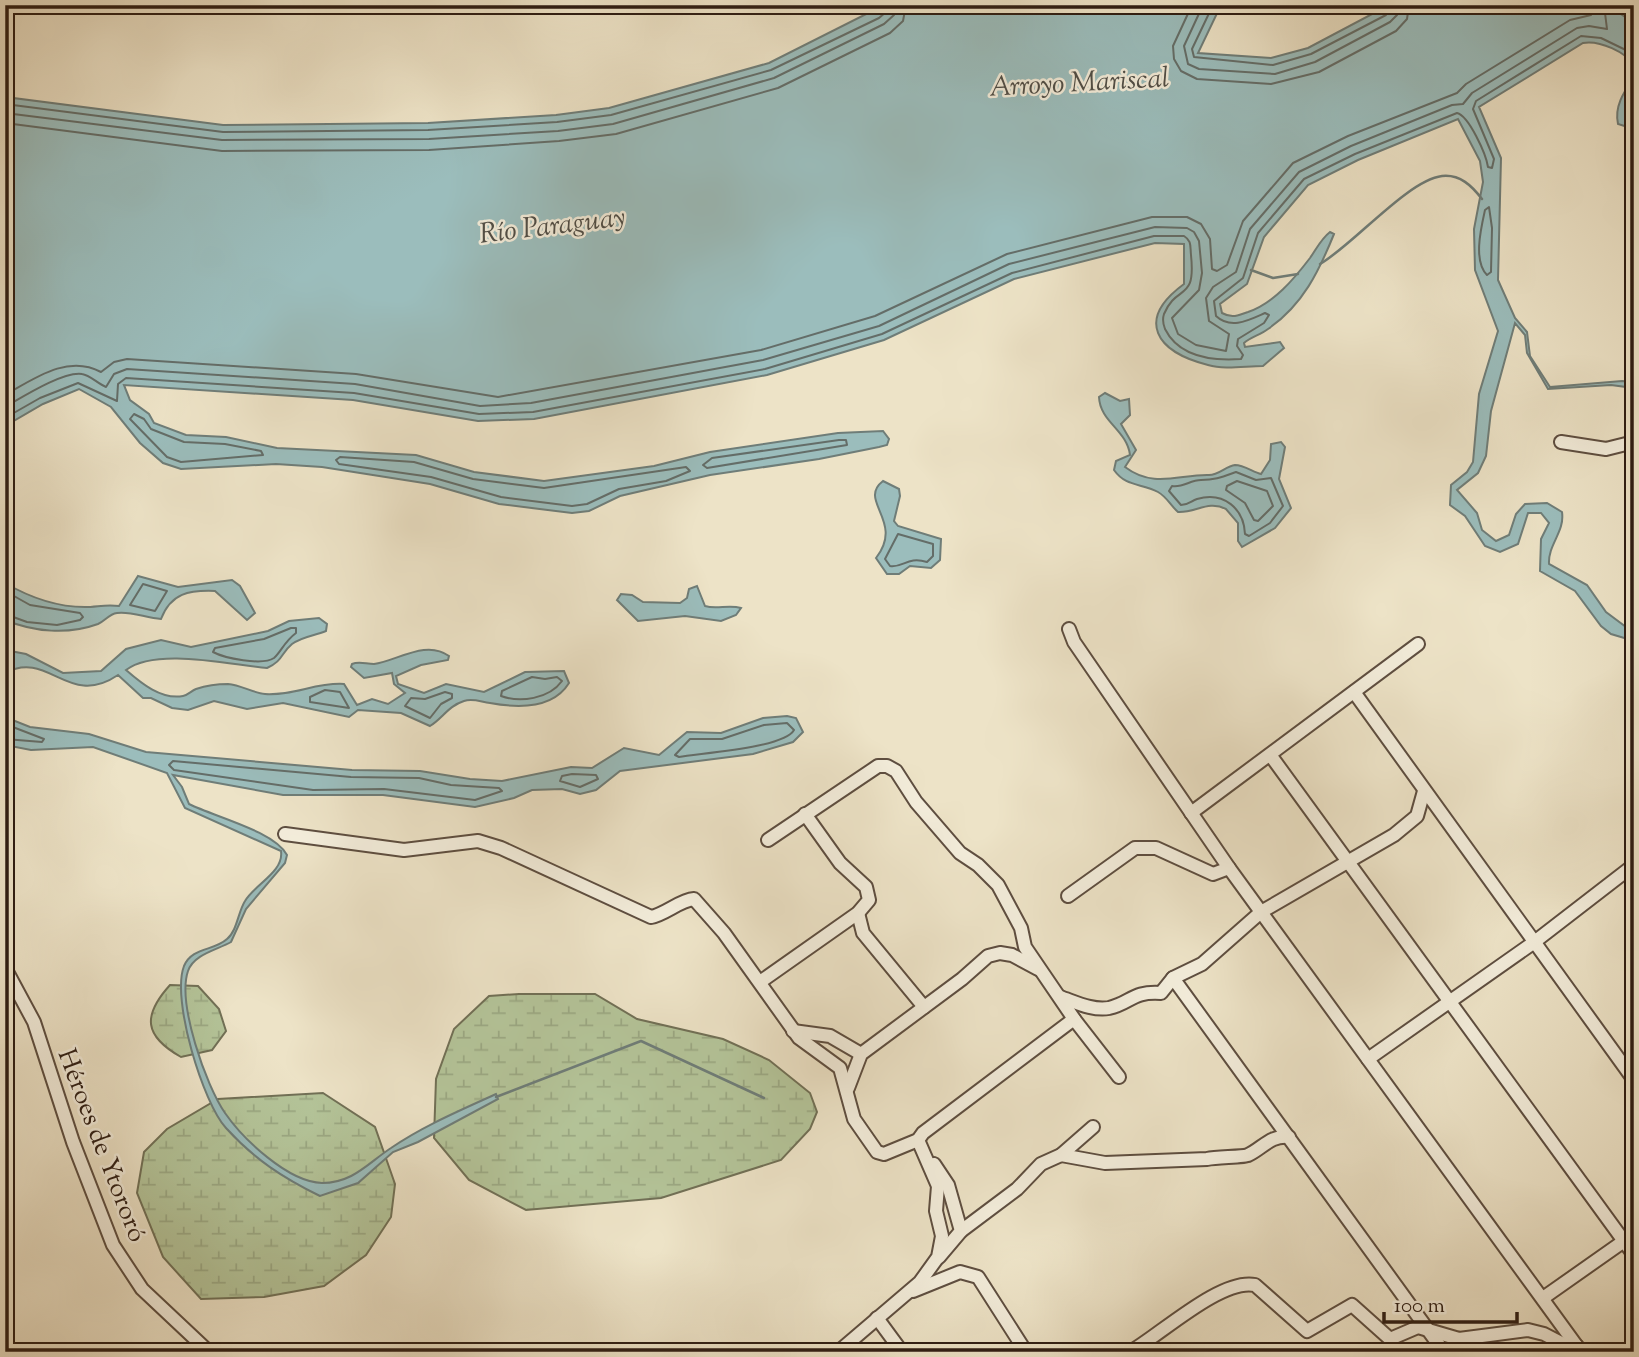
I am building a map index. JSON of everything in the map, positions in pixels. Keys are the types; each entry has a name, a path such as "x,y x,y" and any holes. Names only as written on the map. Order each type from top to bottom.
{"street":[{"path":"1561,442 1606,449 1634,442"},
{"path":"1069,629 1073,642 1229,869 1579,1349"},
{"path":"1191,813 1418,645"},
{"path":"1354,692 1634,1080"},
{"path":"1271,756 1450,1002 1629,1238 1634,1255"},
{"path":"768,840 878,766 887,765 896,771 916,802 960,853 989,874 998,886 1020,928 1025,947 1074,1019 1119,1077"},
{"path":"1418,816 1424,792"},
{"path":"760,982 858,914 869,900 869,892 840,863 805,814"},
{"path":"1161,993 1173,978 1202,964 1261,912 1349,863 1418,816 1429,816 1446,823"},
{"path":"285,834 414,850 478,841 511,852 651,917 695,899 760,982 793,1031 839,1068 854,1119 877,1152 891,1153 918,1140 923,1133 1074,1019"},
{"path":"1068,896 1135,848 1156,848 1213,874 1229,869"},
{"path":"1368,1059 1533,943 1634,865"},
{"path":"858,914 863,933 924,1007"},
{"path":"846,1092 861,1054 988,956 1000,953 1021,958 1046,975"},
{"name":"Héroes de Ytororó","path":"5,968 34,1022 73,1142 113,1245 142,1289 209,1352"},
{"path":"1173,978 1444,1352"},
{"path":"1060,997 1111,1008 1142,993 1161,993 1191,1004"},
{"path":"793,1031 830,1036 861,1054"},
{"path":"838,1352 909,1292 961,1231 1017,1189 1041,1164 1061,1155 1093,1127"},
{"path":"1061,1155 1105,1163 1208,1159 1224,1155 1242,1157 1274,1137 1289,1137"},
{"path":"918,1140 948,1185 961,1231"},
{"path":"918,1140 938,1186 936,1211 942,1236 938,1257"},
{"path":"1543,1298 1629,1238"},
{"path":"909,1292 960,1272 970,1272 978,1277 993,1296 1026,1352"},
{"path":"1129,1352 1219,1293 1245,1283 1255,1285 1307,1331 1352,1305 1390,1339 1414,1327 1426,1327 1459,1339 1528,1331 1544,1334 1569,1347 1579,1349"},
{"path":"877,1318 902,1352"}],"green space":[{"path":"170,985 198,986 219,1009 226,1031 212,1050 181,1057 154,1033 151,1016"},
{"path":"595,994 637,1019 723,1039 769,1060 810,1093 817,1112 810,1129 781,1160 661,1198 526,1210 469,1180 434,1138 436,1079 454,1029 489,996"},
{"path":"323,1093 375,1127 395,1184 391,1217 366,1255 324,1286 264,1297 201,1299 163,1257 137,1193 144,1152 167,1129 218,1099"}],"water":[{"name":"Río Paraguay","path":"884,5 1221,5 1198,53 1271,58 1308,48 1389,5 1625,5 1618,12 1634,23 1634,66 1612,48 1597,43 1583,43 1479,107 1501,158 1498,280 1515,318 1527,332 1530,356 1550,387 1622,381 1634,382 1634,388 1611,385 1548,389 1527,353 1525,335 1515,323 1491,411 1486,456 1478,473 1457,490 1477,513 1482,530 1496,541 1509,535 1516,514 1525,504 1547,503 1562,512 1561,526 1551,550 1549,564 1587,585 1606,612 1634,633 1634,641 1611,634 1601,626 1575,591 1540,571 1541,539 1549,523 1541,513 1528,513 1518,544 1500,552 1485,546 1465,516 1450,505 1451,485 1467,472 1473,462 1479,394 1498,331 1475,270 1474,229 1483,182 1480,161 1458,119 1358,160 1308,185 1264,237 1247,284 1220,304 1222,313 1229,316 1238,315 1266,303 1290,282 1327,235 1330,232 1334,234 1316,274 1291,309 1265,331 1244,343 1245,347 1280,342 1284,348 1263,366 1228,368 1208,365 1175,352 1165,343 1158,333 1156,322 1169,297 1184,284 1184,244 1155,243 1014,279 884,340 767,375 534,419 478,421 353,400 124,385 130,400 149,414 154,423 186,435 226,437 277,448 416,455 474,472 544,481 654,466 710,452 838,433 883,431 889,439 887,445 879,447 710,475 620,496 589,511 572,513 499,504 430,484 322,467 276,464 181,469 163,463 140,443 111,407 79,389 43,404 5,426 5,97 223,125 428,123 556,115 609,108 769,63"},
{"path":"1634,77 1634,125 1631,128 1618,124 1617,111 1623,94"},
{"path":"1105,393 1120,401 1129,399 1130,415 1121,424 1136,450 1125,467 1136,474 1157,479 1213,475 1235,465 1261,474 1270,460 1271,444 1281,442 1285,447 1279,479 1291,508 1275,528 1242,547 1238,541 1238,523 1226,509 1208,506 1178,512 1158,492 1124,479 1114,470 1116,461 1130,455 1124,439 1100,406 1099,397"},
{"path":"883,481 899,489 894,521 898,526 941,539 940,560 931,568 910,566 899,574 887,574 876,558 884,545 886,533 875,496 876,489"},
{"path":"138,576 178,587 232,580 240,586 255,613 247,620 215,591 206,591 176,598 161,619 117,613 98,624 63,631 28,627 5,620 5,583 33,597 53,603 85,607 119,606"},
{"path":"697,586 705,606 741,608 736,615 721,621 685,616 638,621 617,600 621,594 632,595 643,602 680,603 687,598 689,589"},
{"path":"319,618 327,624 326,631 296,641 276,663 267,668 174,658 139,663 126,670 159,693 175,697 220,684 275,694 344,684 357,705 372,699 388,704 405,693 394,684 392,673 364,678 351,667 352,664 374,664 411,652 431,650 449,656 448,660 421,665 396,676 398,684 424,693 446,684 484,692 525,672 564,671 569,683 554,698 534,705 511,706 464,701 430,726 401,713 358,710 349,717 283,703 247,709 214,701 188,710 172,708 151,698 143,698 118,675 101,684 85,686 34,668 20,668 5,673 5,650 26,654 63,673 101,671 126,649 161,640 191,647 268,631 289,621"},
{"path":"5,717 30,727 89,734 146,752 352,770 420,771 502,781 571,767 592,768 624,748 659,755 687,732 721,733 763,718 796,718 803,732 793,742 753,754 620,771 596,790 580,794 562,789 532,790 514,798 475,807 383,795 283,795 173,775 189,804 257,832 280,846 287,855 285,863 246,909 231,942 195,960 188,971 186,1003 202,1065 225,1113 243,1135 281,1167 295,1175 309,1181 333,1182 360,1171 403,1140 442,1119 496,1094 498,1099 418,1142 393,1152 358,1183 320,1196 270,1167 226,1128 208,1097 199,1074 191,1050 182,1002 181,981 184,966 192,955 222,943 230,936 245,901 274,872 281,858 281,851 185,808 167,773 93,747 31,750 5,745"}],"waterway":[{"name":"Arroyo Mariscal","path":"1320,264 1397,201 1428,180 1442,176 1460,179 1470,185 1482,199"},
{"name":"Arroyo Mariscal","path":"1251,270 1273,278 1298,274"},
{"path":"496,1097 641,1041 764,1098"}]}
